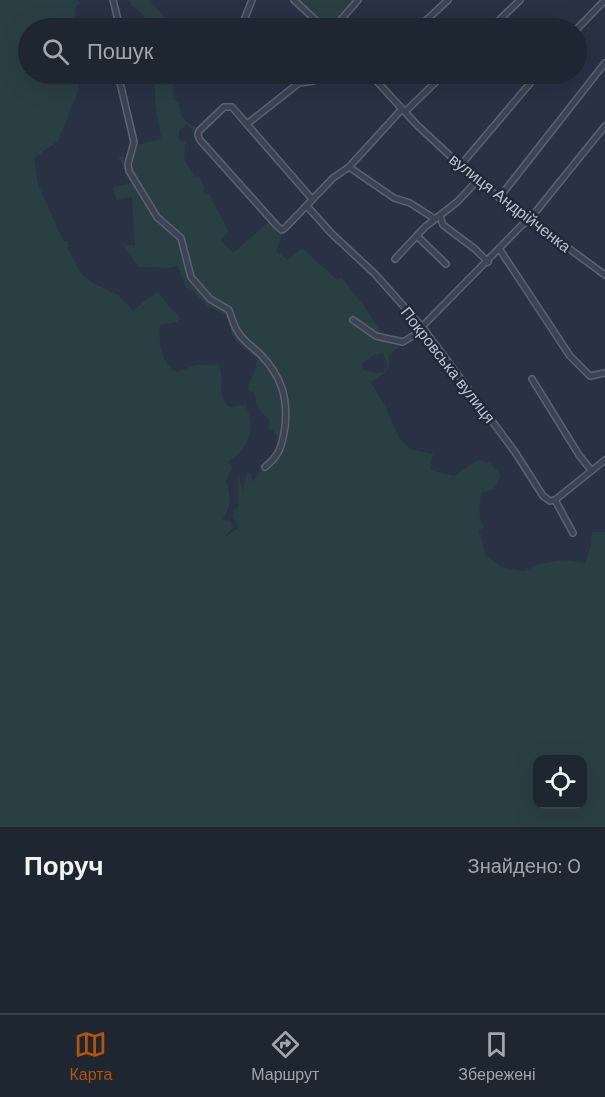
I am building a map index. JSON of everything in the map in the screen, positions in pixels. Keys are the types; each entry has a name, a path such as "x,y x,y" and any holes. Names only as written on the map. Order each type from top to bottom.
{"street":[{"path":"112,0 117,18"},
{"path":"245,18 252,0"},
{"path":"294,0 313,18"},
{"path":"343,18 358,0"},
{"path":"429,18 448,0"},
{"path":"501,18 520,0"},
{"path":"587,19 605,0"},
{"path":"499,198 605,63"},
{"path":"120,84 134,142 128,164 129,171 157,217 181,238 191,277 210,299 229,310 238,332 262,356 282,388 286,405 282,443 277,458 265,467"},
{"path":"247,124 297,84"},
{"name":"вулиця Андрійченка","path":"379,84 477,181 605,275"},
{"path":"312,199 232,107 227,106 202,127 198,135 200,140 282,230 333,178 349,167 403,110 433,84"},
{"path":"460,166 530,84"},
{"path":"353,320 376,336 403,342 423,328 529,220 605,126"},
{"path":"349,167 394,198 410,203 437,217 443,225 467,242 488,262"},
{"path":"395,259 477,181"},
{"name":"Покровська вулиця","path":"306,206 375,274 423,328 515,452 543,496 550,501 555,500 573,533"},
{"path":"417,236 446,264"},
{"path":"500,250 570,356 590,376 605,373"},
{"path":"532,379 579,455 591,470"},
{"path":"555,500 605,460"}],"green space":[{"path":"0,0 77,0 80,3 74,9 76,14 72,18 18,18 18,84 78,84 78,92 58,141 34,158 38,184 63,241 68,241 68,249 82,275 120,296 133,311 149,297 158,293 180,318 177,322 160,325 161,345 168,364 177,372 195,365 218,364 225,403 230,407 246,405 250,423 248,438 241,451 227,462 232,467 226,481 230,499 223,520 230,521 233,527 225,537 238,528 237,521 233,518 234,510 238,507 238,475 243,491 247,473 251,473 253,482 263,466 276,457 277,436 269,429 269,420 258,409 254,392 247,390 257,359 232,335 225,315 209,307 192,290 186,288 178,266 138,267 123,244 135,246 132,197 116,200 113,187 131,183 118,156 131,160 137,145 158,140 161,137 155,103 155,84 173,84 174,100 178,101 184,119 200,128 198,140 195,141 192,129 187,125 179,130 179,140 186,141 184,159 195,177 199,176 205,188 203,189 204,194 209,194 229,232 220,239 233,253 271,220 283,232 276,251 288,260 302,248 337,280 341,277 384,337 404,343 389,355 389,365 385,372 371,382 400,439 410,449 433,454 430,470 454,476 478,460 490,463 501,475 494,489 481,493 480,514 484,527 479,530 486,556 501,567 524,571 539,564 563,560 585,563 591,546 592,532 605,532 605,827 0,827","holes":["383,353 387,365 384,372 363,370 362,363 374,355"]},
{"path":"130,0 151,0 165,18 144,18 143,14 131,5"},
{"path":"298,0 355,0 340,18 317,18"}]}
